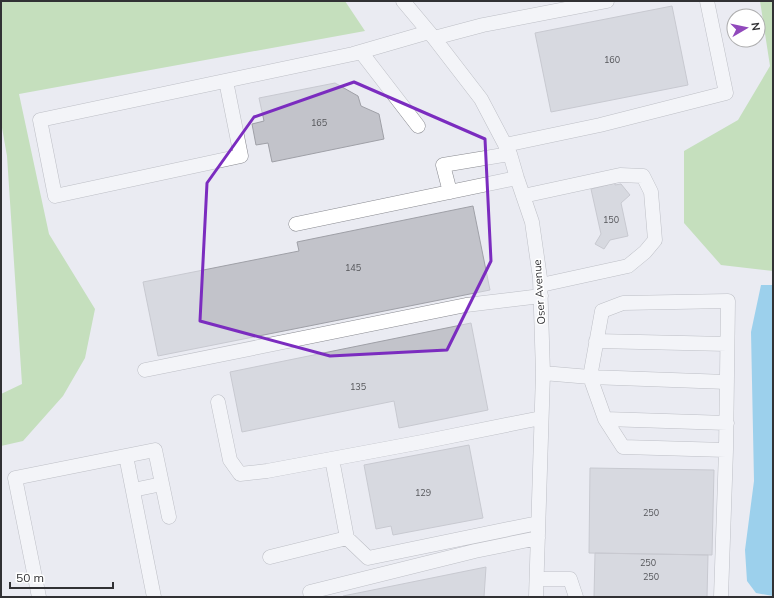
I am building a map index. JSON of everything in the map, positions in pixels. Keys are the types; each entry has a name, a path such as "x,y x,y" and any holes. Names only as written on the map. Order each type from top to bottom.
{"street":[{"path":"226,81 241,156 55,196 40,120 361,52 431,35 607,1"},
{"path":"450,192 443,165 508,150 726,93 707,1"},
{"name":"Oser Avenue","path":"408,2 431,35 481,99 508,150 532,222 541,291 543,373 536,597"},
{"path":"361,52 418,126"},
{"path":"145,370 541,291 628,266 640,257 655,240 651,192 643,176 620,175 523,196"},
{"path":"296,224 517,178"},
{"path":"721,597 726,450 728,301 623,303 602,311 590,377 605,419 623,447 726,450"},
{"path":"596,341 727,344"},
{"path":"543,373 590,377 727,382"},
{"path":"218,402 230,460 240,474 267,471 332,459 541,418"},
{"path":"605,419 726,423"},
{"path":"39,597 15,478 154,450 169,517"},
{"path":"126,456 154,597"},
{"path":"332,459 347,538 368,558 538,523"},
{"path":"133,490 162,484"},
{"path":"270,557 347,538"},
{"path":"311,597 310,592 475,551 538,538"},
{"path":"537,579 570,579 576,597"}],"highlighted area":[{"path":"354,82 485,139 491,261 447,350 330,356 200,321 207,183 254,117"}],"green space":[{"path":"1,1 345,1 365,31 19,94 49,234 95,309 85,358 63,396 23,441 1,446 1,394 22,384 7,156 1,122"},
{"path":"760,1 773,1 773,271 721,265 684,223 684,151 738,120 770,66 766,40 766,8 761,8"}],"water":[{"path":"761,285 773,285 773,596 756,593 747,581 745,550 754,481 751,332"}],"building":[{"path":"672,6 688,85 551,112 535,33"},
{"path":"335,83 358,96 361,106 379,114 384,139 272,162 268,143 256,145 252,124 264,121 259,98"},
{"path":"615,183 615,185 621,184 630,195 621,203 628,236 610,240 604,249 595,244 601,234 591,189"},
{"path":"473,206 490,290 158,356 143,282 299,251 297,242"},
{"path":"471,323 488,410 399,428 394,401 242,432 230,372"},
{"path":"469,445 483,518 393,535 391,526 376,529 364,465"},
{"path":"590,468 714,470 712,555 589,553"},
{"path":"595,553 708,555 707,597 594,597"},
{"path":"486,567 484,597 343,597 343,596"}]}
